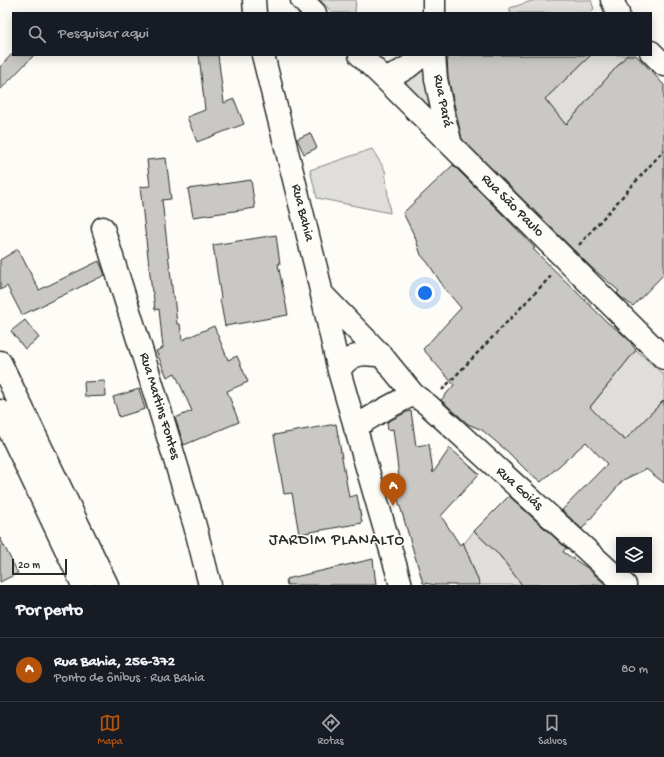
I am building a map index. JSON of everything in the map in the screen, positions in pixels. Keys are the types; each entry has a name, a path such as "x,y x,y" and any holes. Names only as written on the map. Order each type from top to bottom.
{"street":[{"path":"254,0 255,12"},
{"path":"302,0 314,12"},
{"path":"434,0 434,12"},
{"path":"612,0 618,12"},
{"path":"652,53 664,65"},
{"name":"Rua Bahia","path":"263,56 322,294 339,371 355,428"},
{"name":"Rua São Paulo","path":"361,56 664,358"},
{"name":"Rua Pará","path":"386,80 408,68 422,56"},
{"name":"Rua Pará","path":"434,56 436,79 452,146"},
{"name":"Rua Martins Fontes","path":"103,228 152,384 190,511 210,585"},
{"path":"322,294 382,356"},
{"path":"339,371 347,361 355,356 364,354 382,356"},
{"name":"Rua Goiás","path":"382,356 420,399 625,585"},
{"path":"0,362 107,585"},
{"path":"401,585 355,428 364,420 377,413 420,399"},
{"path":"0,411 83,585"}],"path":[{"path":"420,399 566,260 664,150"}],"shaded area":[{"path":"320,0 356,0 355,12 332,12"},
{"path":"535,0 591,0 594,9 590,12 510,12 510,8"},
{"path":"590,56 626,56 566,125 545,99"},
{"path":"431,64 437,123 395,82"},
{"path":"372,149 385,170 390,213 317,198 310,170"},
{"path":"636,350 664,375 664,400 622,443 588,410"},
{"path":"474,531 500,556 522,585 480,585 463,545"}],"building":[{"path":"11,55 33,56 0,90 0,67"},
{"path":"199,56 218,56 224,103 234,99 244,124 197,142 187,117 205,110"},
{"path":"447,56 590,56 545,99 566,125 626,56 637,56 664,85 664,274 633,306 622,298 617,293 619,291 592,268 462,139 448,77"},
{"path":"310,133 317,148 304,154 297,139"},
{"path":"166,158 171,199 162,200 177,324 180,324 182,340 214,326 228,360 237,356 248,382 227,391 239,422 184,445 175,418 192,411 175,373 167,377 156,351 163,348 159,309 155,310 152,292 140,187 150,186 147,160"},
{"path":"453,165 535,248 533,249 608,323 629,340 636,350 590,407 606,424 625,440 664,400 664,483 646,469 623,480 582,529 562,510 607,464 586,442 541,482 482,430 468,424 441,400 454,385 423,349 461,308 445,289 421,255 415,237 403,213"},
{"path":"251,180 255,208 193,217 188,189"},
{"path":"276,235 280,264 278,264 288,315 225,326 213,245"},
{"path":"18,249 39,290 99,261 105,275 22,315 7,286 0,290 0,260"},
{"path":"25,320 39,338 25,349 11,331"},
{"path":"105,381 106,396 85,397 84,382"},
{"path":"139,389 145,409 119,417 113,397"},
{"path":"411,411 416,446 429,444 433,473 450,448 479,474 441,516 460,545 463,542 480,585 436,585 423,583 394,486 400,485 393,429 388,430 387,422"},
{"path":"336,424 349,497 357,495 362,523 299,534 292,493 284,494 274,435"},
{"path":"509,496 566,548 563,552 586,567 606,585 522,585 500,556 474,531"},
{"path":"0,538 18,573 0,582"},
{"path":"373,559 376,585 287,585 286,579"}],"place":[{"name":"Rua Bahia, 256-372","path":"393,506"}],"district":[{"name":"JARDIM PLANALTO","path":"337,541"}]}
